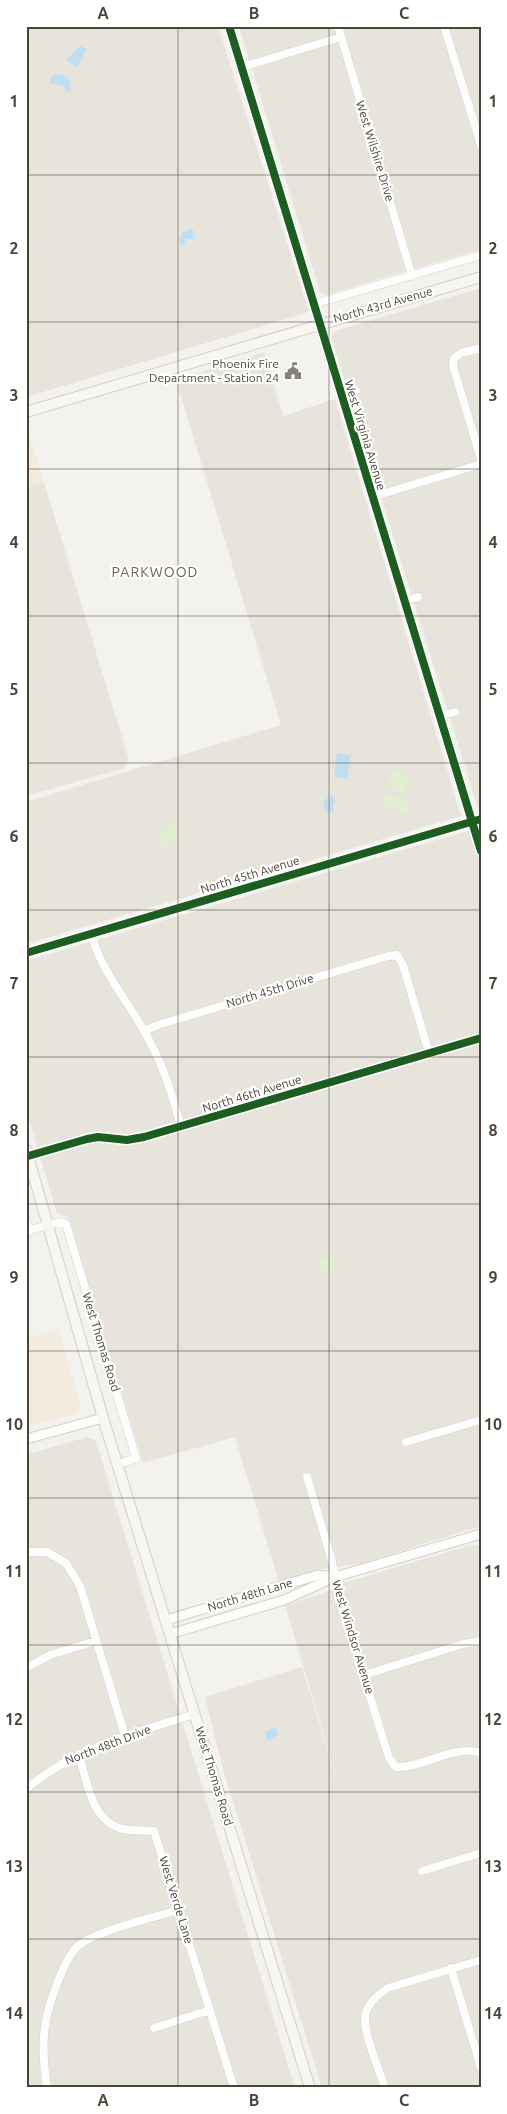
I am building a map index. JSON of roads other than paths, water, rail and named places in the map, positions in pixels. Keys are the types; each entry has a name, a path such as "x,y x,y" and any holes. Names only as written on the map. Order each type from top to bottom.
{"main road":[{"name":"North 43rd Avenue","path":"26,412 481,277"},
{"name":"West Thomas Road","path":"27,1153 117,1465 196,1714 310,2088"}],"street":[{"name":"West Virginia Avenue","path":"229,26 481,851"},
{"name":"West Wilshire Drive","path":"338,26 412,276"},
{"path":"444,26 481,145"},
{"path":"242,67 341,37"},
{"name":"North 43rd Avenue","path":"314,304 481,255"},
{"path":"481,348 454,358 453,366 481,459"},
{"name":"West Virginia Avenue","path":"341,395 356,390"},
{"path":"372,496 481,464"},
{"path":"404,601 418,597"},
{"path":"440,716 455,712"},
{"name":"North 45th Avenue","path":"26,954 481,819"},
{"path":"91,934 104,967 144,1031 165,1072 181,1127"},
{"name":"North 45th Drive","path":"144,1031 158,1024 388,956 397,955 403,966 429,1053"},
{"name":"North 46th Avenue","path":"27,1153 98,1137 127,1140 144,1137 481,1038"},
{"path":"26,1221 28,1231 49,1224"},
{"name":"West Thomas Road","path":"49,1224 60,1222 66,1224 136,1458 117,1465"},
{"path":"26,1439 103,1418"},
{"path":"406,1442 481,1420"},
{"name":"West Windsor Avenue","path":"307,1477 389,1758 396,1767 407,1767 458,1752 473,1750 481,1753"},
{"name":"North 48th Lane","path":"170,1634 284,1600 335,1577 481,1534"},
{"path":"26,1552 47,1552 66,1563 80,1586 125,1736"},
{"name":"North 48th Lane","path":"166,1620 318,1575 335,1577"},
{"path":"26,1668 50,1655 96,1641"},
{"path":"364,1675 463,1644 481,1641"},
{"name":"North 48th Drive","path":"26,1789 57,1765 79,1754 125,1736 196,1714"},
{"name":"West Verde Lane","path":"79,1754 94,1805 106,1822 124,1829 154,1831 234,2088"},
{"path":"422,1871 481,1853"},
{"path":"47,2088 43,2066 45,2026 57,1984 72,1953 78,1946 95,1936 179,1910"},
{"path":"385,2088 366,2030 365,2018 370,2005 379,1994 388,1988 481,1960"},
{"path":"451,1968 481,2068"},
{"path":"154,2028 210,2010"}],"water":[{"path":"80,46 87,49 77,67 66,60"},
{"path":"54,75 62,75 68,79 71,88 70,92 67,92 62,85 50,84 50,79"},
{"path":"189,229 194,231 195,239 186,239 184,245 181,245 179,241 182,233"},
{"path":"337,753 351,756 347,779 334,777"},
{"path":"331,795 336,800 333,804 334,811 330,813 325,811 323,802"},
{"path":"274,1727 278,1735 267,1741 265,1732"}],"place":[{"name":"Phoenix Fire Department - Station 24","path":"293,371"}],"district":[{"name":"PARKWOOD","path":"155,572"}]}
